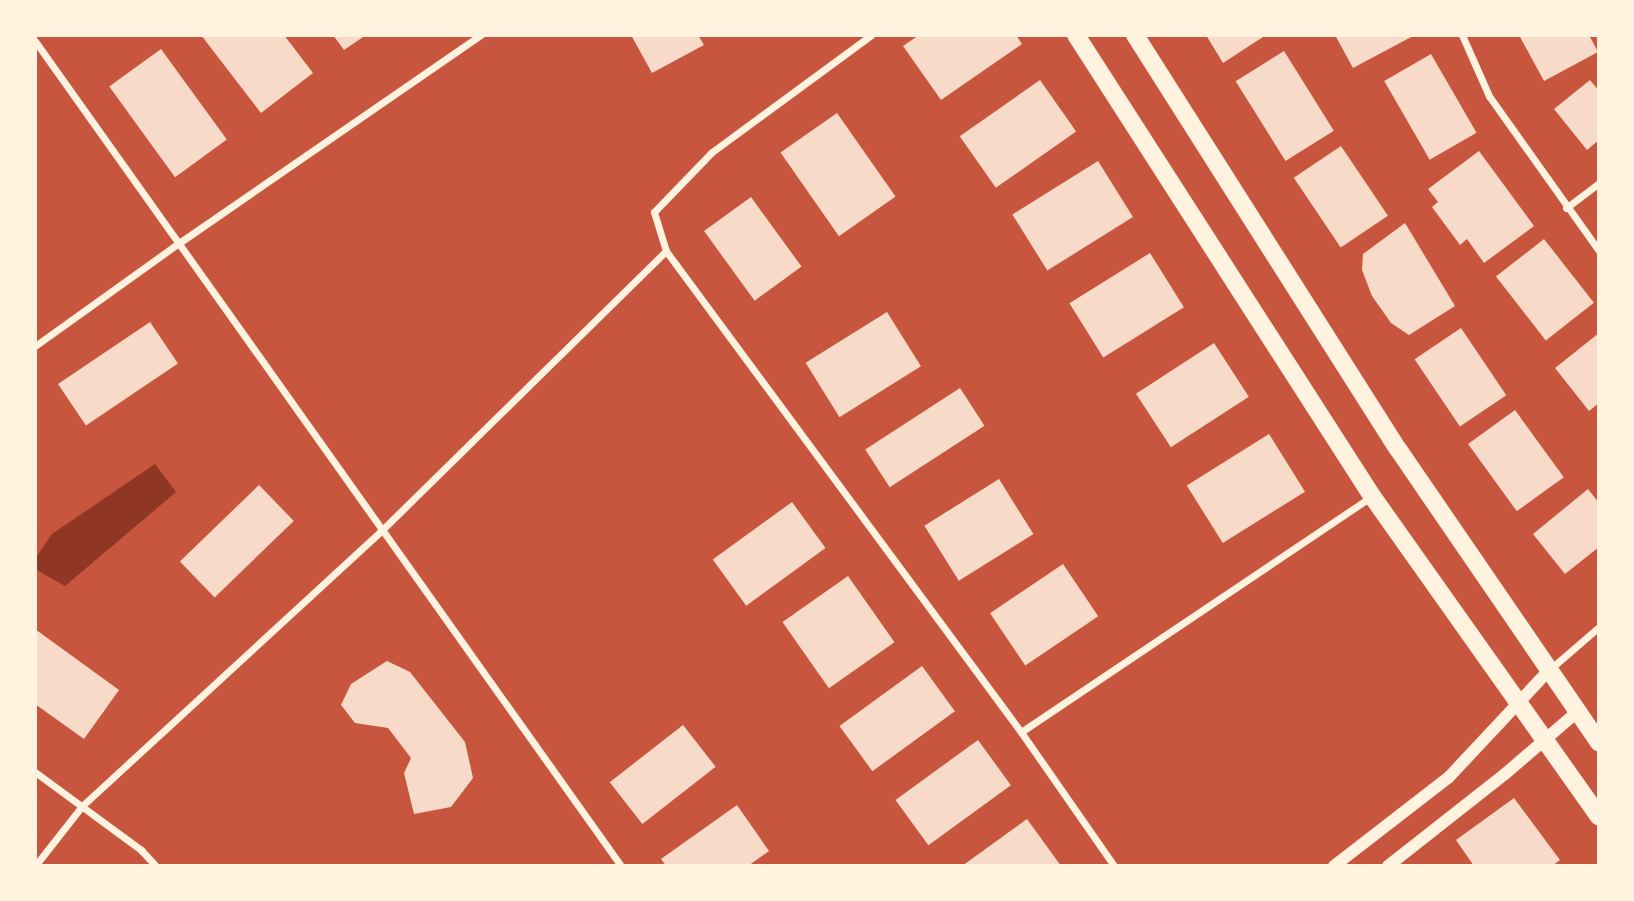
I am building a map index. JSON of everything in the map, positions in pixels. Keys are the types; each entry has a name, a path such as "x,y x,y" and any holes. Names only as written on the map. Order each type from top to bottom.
{"main road":[{"path":"1076,35 1372,496 1599,817"},
{"path":"1135,35 1398,449 1599,743"}],"street":[{"path":"35,346 179,243 481,35"},
{"path":"871,35 712,152 654,212 666,251 1021,732 1114,866"},
{"path":"1462,35 1489,96 1599,251"},
{"path":"35,41 621,866"},
{"path":"1566,208 1599,183"},
{"path":"35,866 82,806 383,529 666,251"},
{"path":"1021,732 1372,496"},
{"path":"1334,866 1449,777 1518,700 1599,627"},
{"path":"1388,866 1577,712"},
{"path":"35,772 141,850 156,866"}],"shaded area":[{"path":"155,464 176,492 65,586 35,569 35,559 52,534"}],"building":[{"path":"201,35 284,35 313,73 261,113"},
{"path":"333,35 366,35 344,50"},
{"path":"631,35 698,35 704,45 652,73"},
{"path":"919,35 1016,35 1022,44 941,100 903,46"},
{"path":"1206,35 1266,35 1223,63"},
{"path":"1335,35 1415,35 1353,68"},
{"path":"1519,35 1589,35 1598,52 1544,81"},
{"path":"161,49 227,140 175,177 109,87"},
{"path":"1284,51 1334,131 1285,161 1236,81"},
{"path":"1431,54 1476,133 1430,160 1384,81"},
{"path":"1040,80 1076,132 996,188 960,136"},
{"path":"1590,80 1599,91 1599,140 1587,150 1554,109"},
{"path":"837,113 896,197 839,236 780,153"},
{"path":"1341,146 1388,216 1341,248 1294,178"},
{"path":"1479,151 1534,226 1484,263 1467,239 1460,245 1432,207 1438,202 1428,189"},
{"path":"1098,161 1133,217 1047,270 1012,215"},
{"path":"751,197 802,267 755,301 704,231"},
{"path":"1405,223 1455,306 1409,335 1391,323 1372,296 1362,270 1363,254"},
{"path":"1544,239 1594,303 1546,340 1496,277"},
{"path":"1150,253 1184,307 1103,358 1069,303"},
{"path":"887,312 921,366 840,417 806,363"},
{"path":"150,322 178,363 86,426 58,384"},
{"path":"1461,328 1506,395 1460,426 1415,359"},
{"path":"1599,333 1599,403 1589,411 1555,368"},
{"path":"1214,343 1249,397 1171,447 1136,394"},
{"path":"960,388 985,426 890,487 865,450"},
{"path":"1515,410 1564,477 1517,511 1468,444"},
{"path":"1269,434 1305,492 1223,543 1187,485"},
{"path":"999,479 1033,534 959,581 924,526"},
{"path":"259,485 294,521 215,597 180,561"},
{"path":"1588,489 1599,503 1599,547 1565,574 1533,534"},
{"path":"792,502 826,548 746,606 713,560"},
{"path":"1063,564 1098,616 1025,665 990,613"},
{"path":"848,576 894,642 829,688 782,622"},
{"path":"35,629 119,690 84,739 35,704"},
{"path":"387,661 410,672 465,742 473,778 451,807 414,814 404,773 411,758 388,728 355,723 341,705 351,684"},
{"path":"922,666 955,711 872,771 839,726"},
{"path":"683,725 716,767 642,824 610,782"},
{"path":"978,740 1011,785 928,845 895,800"},
{"path":"1514,798 1560,860 1552,866 1474,866 1456,840"},
{"path":"737,805 769,851 748,866 666,866 661,859"},
{"path":"1027,819 1061,866 962,866"}]}
